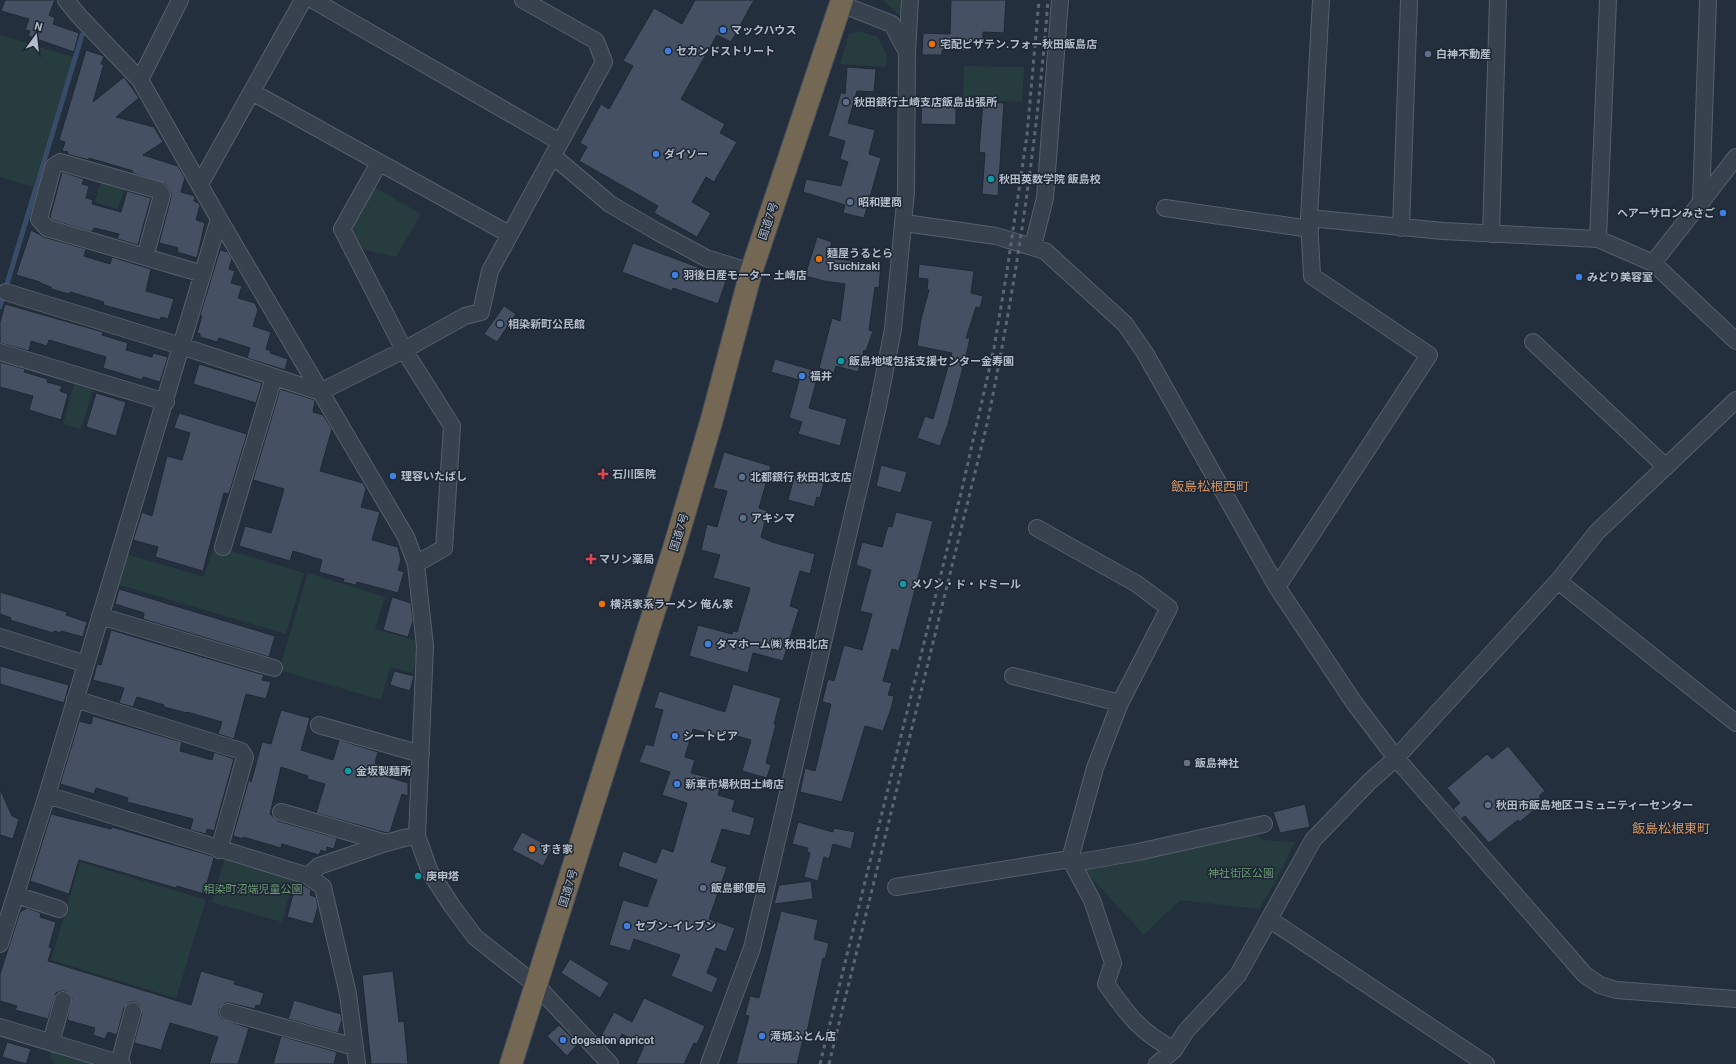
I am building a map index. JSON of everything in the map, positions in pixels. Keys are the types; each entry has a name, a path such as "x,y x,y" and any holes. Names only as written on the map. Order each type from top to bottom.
{"highway":[{"name":"国道7号","path":"511,1064 538,986 675,545 712,419 751,272 842,2"}],"street":[{"path":"66,0 78,16 140,80 219,219 406,537 416,564 425,646 416,836 430,872 452,906 475,937 538,986 610,1064"},
{"path":"140,80 180,0"},
{"path":"200,184 303,0"},
{"path":"313,0 557,149 610,204 706,258 751,272"},
{"path":"6,292 181,346 320,392 404,350 465,316 482,312 490,271 604,62 596,41 523,0"},
{"path":"709,1064 752,948 881,391 893,329 905,223 907,52 910,0"},
{"path":"1033,246 1045,198 1060,0"},
{"path":"1277,587 1429,355 1312,276 1309,223 1321,0"},
{"path":"1401,228 1409,0"},
{"path":"1491,234 1498,0"},
{"path":"1598,239 1608,0"},
{"path":"1701,202 1708,0"},
{"path":"842,2 892,24 907,52"},
{"path":"252,92 509,234"},
{"path":"1653,263 1736,157"},
{"path":"145,257 162,195 158,190 60,162 53,166 39,219 46,228 203,274"},
{"path":"379,163 342,229 404,350 452,426 444,548 416,564"},
{"path":"1165,208 1309,223 1598,239 1653,263 1736,341"},
{"path":"0,944 5,911 16,895 47,795 166,402 219,219"},
{"path":"905,223 996,236 1045,250 1125,324 1149,360 1277,587 1355,704 1396,758 1585,975 1600,985 1616,990 1736,999"},
{"path":"1533,342 1666,467"},
{"path":"0,352 166,402"},
{"path":"223,547 274,377"},
{"path":"1159,1064 1174,1050 1186,1031 1238,975 1313,840 1369,782 1396,758 1558,581 1597,532 1736,400"},
{"path":"1037,528 1136,584 1168,608 1120,703 1095,768 1070,859 1092,900 1113,963 1106,984 1131,1020 1154,1039 1174,1050"},
{"path":"1558,581 1736,723"},
{"path":"100,616 274,668"},
{"path":"0,637 86,664"},
{"path":"1013,676 1120,703"},
{"path":"76,699 241,751 244,758 219,850"},
{"path":"319,725 421,754"},
{"path":"47,795 219,850 308,876 323,887 348,994 357,1064"},
{"path":"281,812 386,843"},
{"path":"896,887 1070,859 1080,862 1138,852 1264,824"},
{"path":"308,876 319,866 386,843 416,836"},
{"path":"16,895 60,909"},
{"path":"1269,919 1486,1064"},
{"path":"51,1042 63,1000"},
{"path":"0,1027 121,1064 133,1011"},
{"path":"228,1012 355,1047"}],"green space":[{"path":"883,0 902,0 902,14 899,15"},
{"path":"858,31 878,37 887,56 886,67 840,64 849,34"},
{"path":"0,35 73,57 33,187 0,177"},
{"path":"964,66 1024,67 1022,102 963,99"},
{"path":"101,180 125,187 118,209 95,202"},
{"path":"374,187 421,214 396,257 358,248 350,230"},
{"path":"74,384 93,389 81,429 63,424"},
{"path":"214,546 304,573 286,634 117,584 126,554 204,577"},
{"path":"308,573 385,597 375,629 415,640 417,649 413,673 390,667 381,700 279,670"},
{"name":"神社街区公園","path":"1256,835 1264,840 1295,842 1274,884 1259,909 1180,900 1144,935 1084,870"},
{"name":"相染町沼端児童公園","path":"225,857 294,877 282,922 212,902"},
{"path":"80,862 206,900 176,998 51,960"},
{"path":"51,1050 103,1064 55,1064 50,1058"}],"building":[{"path":"5,0 55,0 49,15 55,18 53,24 79,33 74,52 28,36 30,31 25,30 29,19 1,11"},
{"name":"ダイソー","path":"695,0 754,0 731,42 717,35 681,99 725,124 720,133 737,142 714,182 706,177 692,202 711,213 697,237 654,213 658,206 579,161 587,147 580,143 601,104 609,109 633,66 623,61 654,8 682,24"},
{"path":"951,0 1006,0 1004,33 983,32 983,42 968,42 968,51 942,50 942,55 922,55 923,33 950,34"},
{"path":"86,50 104,56 101,64 104,64 93,102 124,77 139,98 116,117 154,127 163,142 143,155 178,166 185,178 181,192 195,196 194,201 199,203 200,205 196,220 205,223 197,258 177,252 178,248 159,243 171,197 171,193 165,184 132,173 133,171 89,158 89,160 67,154 68,152 62,151 65,142 59,140"},
{"path":"847,67 876,69 874,92 857,91 848,123 875,130 869,154 881,158 864,218 843,213 845,205 803,192 806,179 841,186 848,162 840,159 845,141 828,136 841,92 845,94"},
{"path":"922,100 956,101 956,125 921,124"},
{"path":"983,102 1004,103 998,196 982,194 985,153 979,152"},
{"path":"62,172 84,179 82,184 89,186 86,198 93,200 92,204 121,212 127,191 151,198 138,245 117,239 119,234 94,228 92,232 52,220 50,217"},
{"path":"31,230 44,237 86,249 84,256 110,264 112,257 151,269 146,291 174,299 168,319 161,317 160,320 103,305 104,302 70,292 69,294 51,289 51,287 40,282 16,275"},
{"path":"817,237 832,242 827,258 881,264 879,288 875,287 869,330 873,331 866,351 864,350 858,372 836,366 834,373 819,368 832,318 840,321 845,284 805,276"},
{"path":"633,243 727,278 718,304 673,288 672,291 622,272"},
{"path":"220,250 228,252 232,259 229,269 235,271 231,283 242,286 238,298 255,303 258,310 253,326 271,332 266,349 271,351 270,353 288,359 285,370 247,358 250,348 219,338 217,342 200,337 200,334 197,333 202,316 200,315"},
{"path":"919,264 974,271 971,293 983,296 980,308 976,307 966,338 970,338 966,356 948,424 940,446 917,438 925,416 933,419 952,353 917,346 921,319 929,290 927,290 928,279 918,278"},
{"path":"5,304 103,332 102,335 128,343 126,350 152,357 153,353 168,357 160,382 143,377 142,380 103,368 106,357 49,340 47,346 31,341 29,351 0,343 0,322"},
{"name":"相染新町公民館","path":"504,306 516,314 497,342 484,334"},
{"path":"775,359 819,372 809,408 847,419 840,446 798,434 802,422 789,418 799,380 771,372"},
{"path":"0,362 25,369 24,372 48,379 47,382 62,386 60,391 68,394 61,420 29,410 33,396 0,387"},
{"path":"199,364 262,383 256,403 193,384"},
{"path":"280,389 315,400 313,412 323,415 332,429 320,471 363,483 366,489 361,507 380,512 372,540 398,547 401,560 398,570 404,572 398,593 357,582 356,585 343,582 344,579 319,572 322,560 293,551 290,561 239,546 245,526 271,533 284,489 253,480"},
{"path":"96,393 126,402 116,436 86,427"},
{"path":"179,413 247,434 229,494 224,493 203,571 155,557 158,547 133,540 142,512 152,516 167,456 182,460 190,433 174,428"},
{"path":"724,452 771,466 759,508 768,511 761,537 772,542 815,554 810,574 800,571 790,606 799,609 783,661 753,653 748,673 689,656 698,625 732,634 733,631 737,632 750,588 713,578 720,555 701,550 707,524 717,527 727,491 713,488"},
{"path":"881,465 907,472 901,493 876,486"},
{"path":"796,470 825,478 820,498 817,497 814,507 788,500"},
{"path":"896,512 933,521 899,651 892,649 883,681 892,683 888,695 894,696 891,709 883,731 865,726 842,802 800,792 805,768 815,771 831,704 822,702 828,679 834,681 844,645 862,650 872,614 860,611 871,570 856,565 862,542 882,547 888,526 892,527"},
{"path":"119,589 275,636 269,657 143,619 144,613 115,604"},
{"path":"0,592 67,612 66,615 87,622 83,637 61,631 61,633 54,631 53,633 10,620 11,618 0,614"},
{"path":"392,597 411,603 413,621 408,637 383,630"},
{"path":"111,630 264,675 262,680 271,682 266,699 246,694 234,739 218,734 222,722 164,707 164,705 137,697 133,707 119,703 124,688 93,680 97,664 101,665"},
{"path":"0,666 69,685 64,703 0,684"},
{"path":"394,671 414,676 410,691 390,685"},
{"path":"733,684 781,698 766,763 771,765 767,778 742,771 751,740 723,732 721,737 693,729 685,757 695,760 691,773 722,781 718,795 735,800 732,811 755,818 750,836 722,829 711,862 727,867 709,919 735,928 726,952 716,948 707,973 718,978 712,993 671,976 680,955 634,939 630,951 609,945 623,900 647,907 657,880 618,866 623,851 656,863 662,848 673,852 687,803 662,795 670,772 639,762 646,744 653,746 663,710 654,708 659,691 725,712"},
{"path":"281,710 310,718 301,750 333,760 339,740 378,752 375,763 388,766 385,776 408,783 408,796 402,794 390,832 387,833 316,813 325,784 307,779 308,776 281,767 270,814 278,821 337,838 334,849 327,847 326,852 321,850 319,855 282,844 281,848 243,837 243,839 233,836 249,779 251,782 262,742 271,744"},
{"path":"93,716 182,742 180,751 212,760 214,752 234,759 214,831 207,829 206,834 190,830 193,819 127,802 128,798 96,788 94,794 60,784 79,721 91,724"},
{"path":"1508,746 1545,791 1539,796 1543,802 1520,822 1518,820 1489,843 1465,816 1461,819 1453,809 1460,803 1447,788 1487,754 1492,759"},
{"path":"0,789 12,816 19,819 13,839 0,835"},
{"path":"1305,804 1310,827 1280,833 1273,812"},
{"path":"51,814 111,829 112,827 212,856 214,858 204,894 177,886 176,888 79,860 69,894 30,881"},
{"path":"798,822 833,832 834,828 855,832 851,849 833,844 829,859 824,857 818,881 804,877 810,853 807,852 808,848 792,844"},
{"name":"すき家","path":"522,832 552,848 543,866 512,850"},
{"path":"811,881 813,899 774,904 779,885"},
{"path":"296,883 311,890 310,895 316,897 318,907 313,924 287,917"},
{"path":"27,908 41,913 40,917 56,922 49,947 52,948 48,961 191,1005 201,971 235,981 234,984 264,993 260,1006 256,1005 255,1009 225,1003 219,1009 219,1015 222,1019 249,1028 238,1064 209,1064 218,1037 170,1023 161,1050 134,1043 142,1013 140,1005 135,1002 130,1002 124,1008 117,1035 108,1032 105,1039 93,1035 95,1028 67,1020 72,998 66,991 56,993 48,1019 15,1010 17,1006 0,1001 0,974 20,912"},
{"path":"781,911 818,920 814,939 829,943 825,959 823,958 807,1032 805,1032 797,1064 736,1064 749,1016 745,1015 750,996 759,998"},
{"path":"570,959 609,983 600,998 561,973"},
{"path":"393,971 399,1022 404,1021 408,1064 371,1064 362,975"},
{"path":"644,998 705,1026 697,1044 694,1043 684,1064 636,1064 644,1046 622,1034 617,1044 601,1036 614,1012 632,1022"},
{"path":"294,1000 341,1014 342,1020 338,1033 288,1019"},
{"name":"dogsalon apricot","path":"559,1025 578,1044 567,1056 547,1036"},
{"path":"281,1036 337,1052 334,1064 273,1064"},
{"path":"7,1042 31,1049 26,1064 2,1057"}],"waterway":[{"path":"7,284 82,35"},
{"path":"0,307 2,300"}],"railway":[{"path":"820,1064 962,489 994,348 1027,135 1039,0"},
{"path":"829,1064 987,424 1016,266 1032,160 1048,0"}],"place":[{"name":"マックハウス","path":"723,30"},
{"name":"宅配ピザテン.フォー秋田飯島店","path":"932,44"},
{"name":"セカンドストリート","path":"668,51"},
{"name":"白神不動産","path":"1428,54"},
{"name":"秋田銀行土崎支店飯島出張所","path":"846,102"},
{"name":"ダイソー","path":"656,154"},
{"name":"秋田英数学院 飯島校","path":"991,179"},
{"name":"昭和建商","path":"850,202"},
{"name":"ヘアーサロンみさご","path":"1723,213"},
{"name":"麺屋うるとら Tsuchizaki","path":"819,259"},
{"name":"羽後日産モーター 土崎店","path":"675,275"},
{"name":"みどり美容室","path":"1579,277"},
{"name":"相染新町公民館","path":"500,324"},
{"name":"飯島地域包括支援センター金寿園","path":"841,361"},
{"name":"福井","path":"802,376"},
{"name":"石川医院","path":"603,474"},
{"name":"理容いたばし","path":"393,476"},
{"name":"北都銀行 秋田北支店","path":"742,477"},
{"name":"アキシマ","path":"743,518"},
{"name":"マリン薬局","path":"591,559"},
{"name":"メゾン・ド・ドミール","path":"903,584"},
{"name":"横浜家系ラーメン 俺ん家","path":"602,604"},
{"name":"タマホーム㈱ 秋田北店","path":"708,644"},
{"name":"シートピア","path":"675,736"},
{"name":"飯島神社","path":"1187,763"},
{"name":"金坂製麺所","path":"348,771"},
{"name":"新車市場秋田土崎店","path":"677,784"},
{"name":"秋田市飯島地区コミュニティーセンター","path":"1488,805"},
{"name":"すき家","path":"532,849"},
{"name":"庚申塔","path":"418,876"},
{"name":"飯島郵便局","path":"703,888"},
{"name":"セブン-イレブン","path":"627,926"},
{"name":"滝城ふとん店","path":"762,1036"},
{"name":"dogsalon apricot","path":"563,1040"}],"district":[{"name":"飯島松根西町","path":"1210,486"},
{"name":"飯島松根東町","path":"1671,828"}]}
